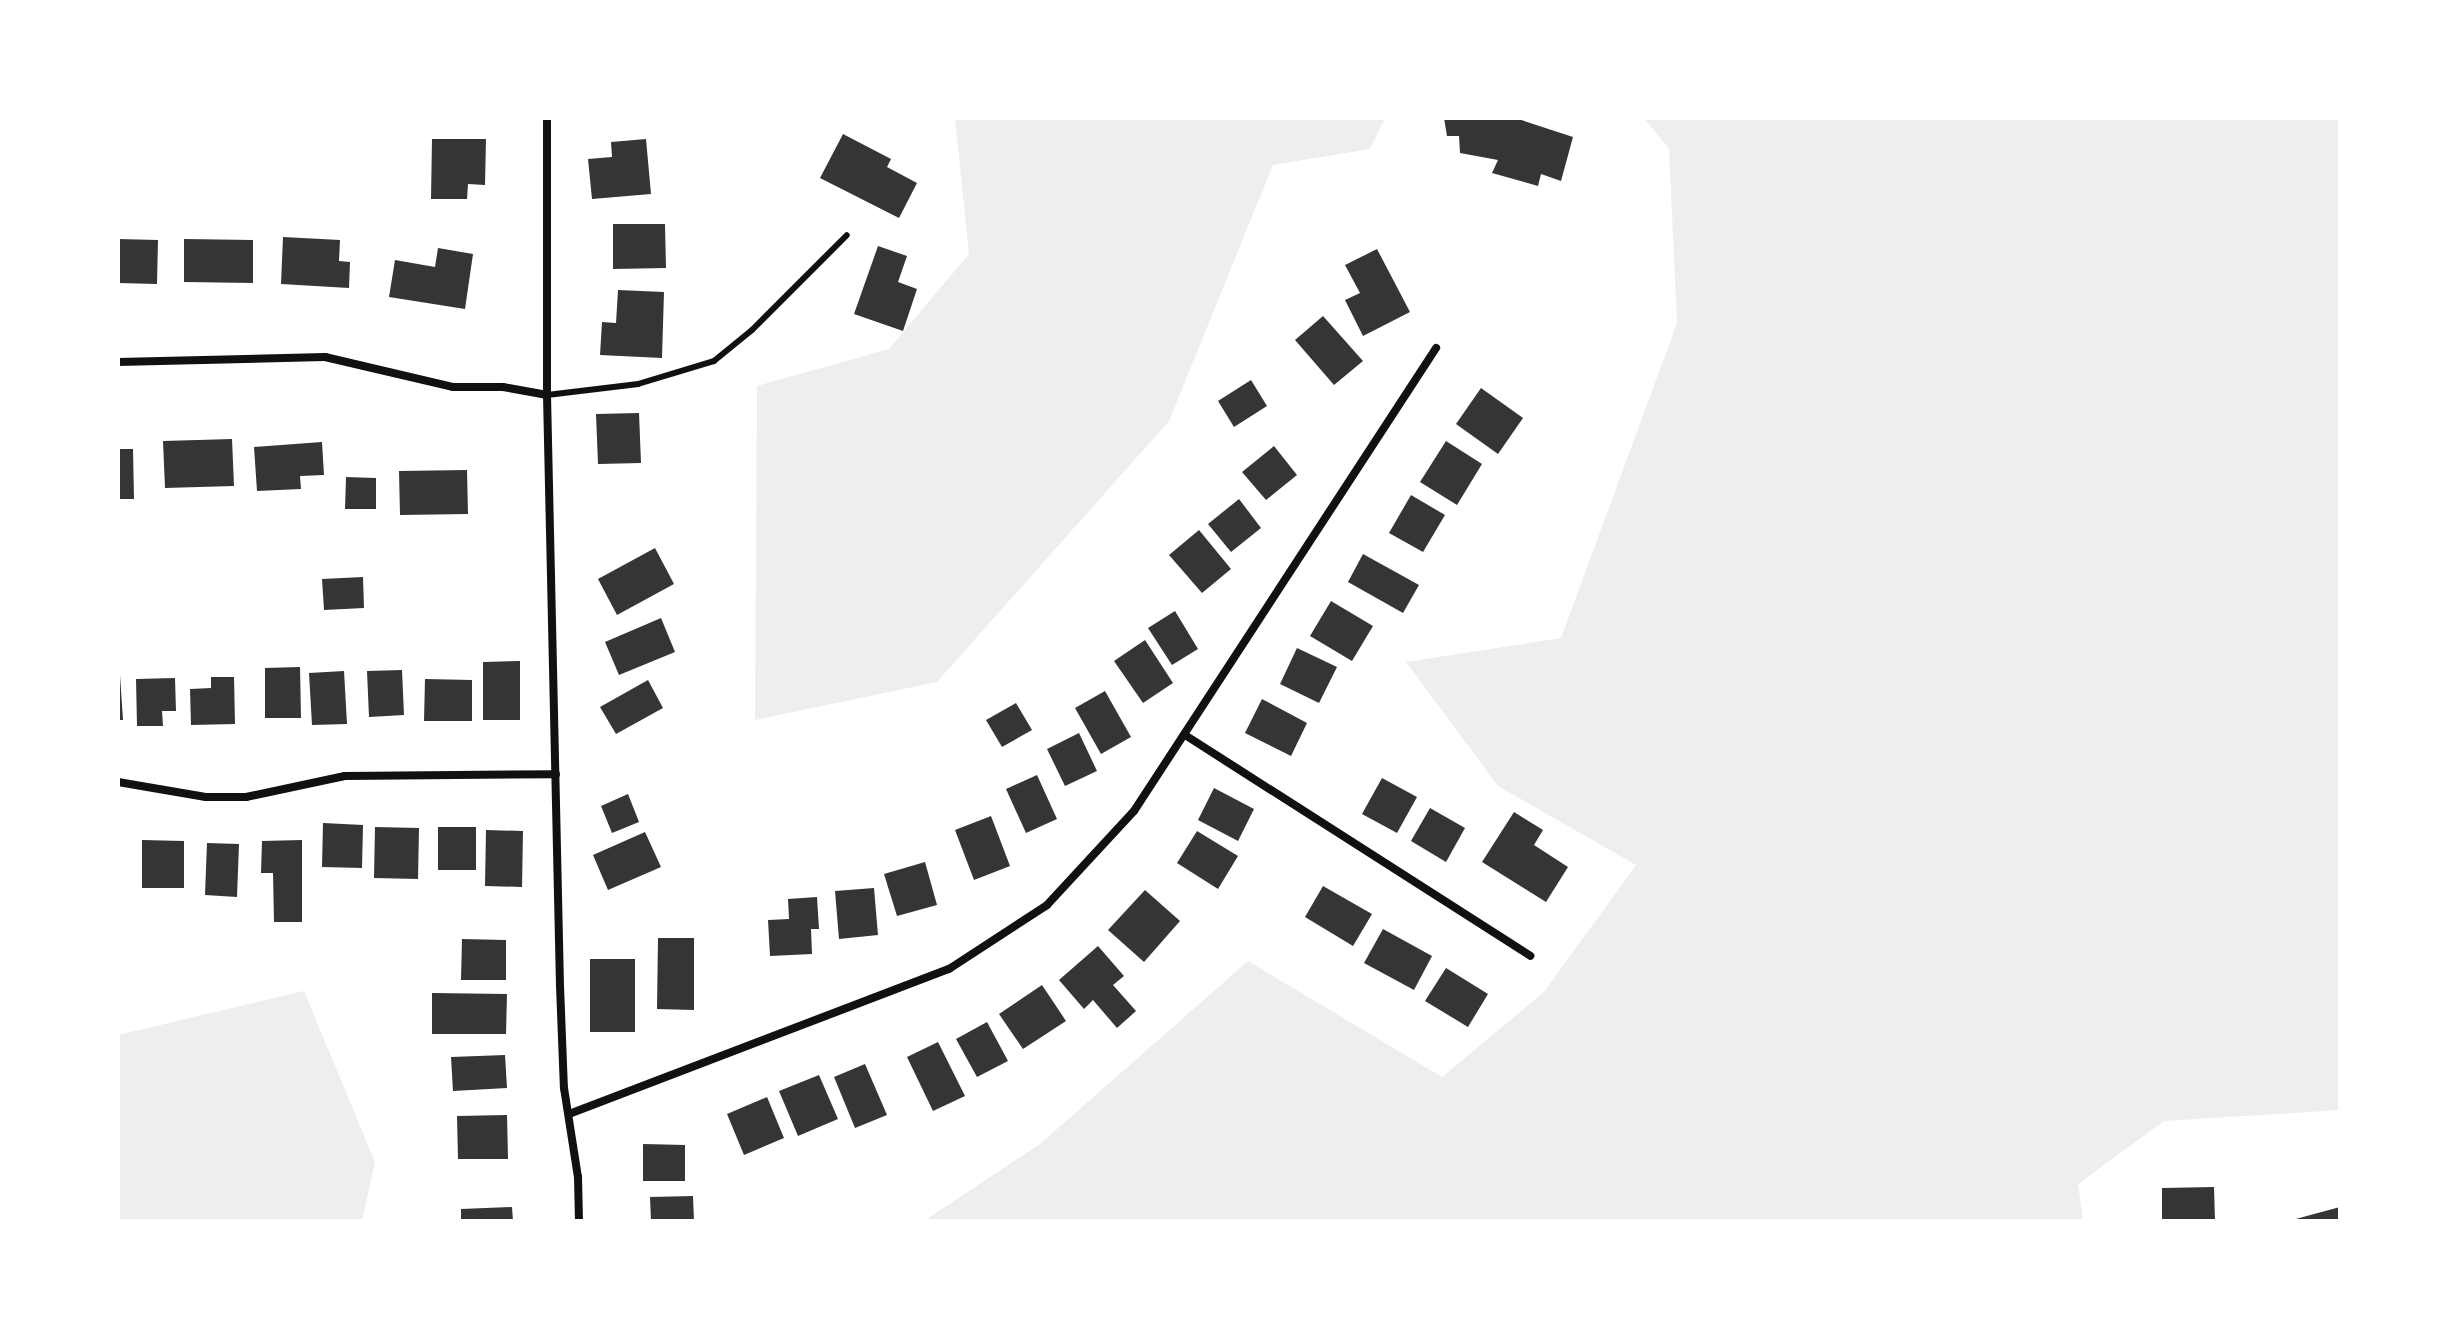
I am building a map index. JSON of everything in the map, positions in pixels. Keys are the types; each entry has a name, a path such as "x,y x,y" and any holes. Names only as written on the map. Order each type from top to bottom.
{"street":[{"path":"547,118 547,395 556,774 569,1114 579,1221"},
{"path":"569,1114 865,1005 949,969 1010,934 1091,862 1134,811 1436,348"},
{"path":"118,362 325,357 453,387 503,387 547,395"},
{"path":"1185,735 1530,956"},
{"path":"118,782 206,797 246,797 345,776 556,774"}],"lane":[{"path":"547,395 638,384 714,361 847,235"}],"shaded area":[{"path":"955,118 1385,118 1370,149 1273,165 1169,421 937,682 755,720 757,386 889,349 969,254"},
{"path":"1644,118 2340,118 2340,1110 2164,1121 2078,1184 2083,1221 924,1221 1040,1144 1248,961 1442,1077 1544,992 1636,865 1498,786 1406,662 1561,638 1677,323 1669,149"},
{"path":"304,991 375,1162 362,1221 118,1221 118,1035"}],"building":[{"path":"1444,118 1515,118 1573,137 1561,181 1541,174 1538,186 1492,173 1498,160 1460,153 1459,136 1447,136"},
{"path":"843,134 891,159 887,167 917,183 899,218 820,178"},
{"path":"432,139 486,139 485,185 468,184 467,199 431,199"},
{"path":"646,139 651,194 592,199 588,159 612,157 611,142"},
{"path":"613,224 665,224 666,268 613,269"},
{"path":"283,237 340,240 339,261 350,262 349,288 281,284"},
{"path":"118,239 158,240 157,284 118,283"},
{"path":"184,239 253,240 253,283 184,282"},
{"path":"878,246 907,256 898,282 917,289 903,331 854,314"},
{"path":"438,248 473,254 465,309 389,297 395,260 435,267"},
{"path":"1377,249 1410,312 1363,336 1345,300 1360,293 1345,265"},
{"path":"618,290 664,292 662,358 600,355 602,322 616,323"},
{"path":"1323,316 1363,361 1334,385 1295,340"},
{"path":"1251,380 1267,406 1234,427 1218,401"},
{"path":"1481,388 1523,418 1498,454 1456,424"},
{"path":"639,413 641,463 598,464 596,414"},
{"path":"232,439 234,486 165,488 163,441"},
{"path":"1446,441 1482,464 1457,505 1420,482"},
{"path":"322,442 324,475 300,476 301,489 257,491 254,447"},
{"path":"1274,446 1297,475 1266,500 1242,472"},
{"path":"118,449 133,449 134,499 118,499"},
{"path":"467,470 468,514 400,515 399,471"},
{"path":"346,477 376,478 376,509 345,509"},
{"path":"1411,495 1445,515 1423,552 1389,533"},
{"path":"1239,499 1261,528 1231,552 1208,524"},
{"path":"1199,530 1231,569 1202,593 1169,555"},
{"path":"655,548 674,584 617,615 598,579"},
{"path":"1363,554 1419,585 1403,613 1348,582"},
{"path":"363,577 364,608 324,610 322,579"},
{"path":"1331,601 1373,626 1352,661 1310,636"},
{"path":"1175,611 1198,649 1172,665 1148,628"},
{"path":"661,618 675,652 619,675 605,642"},
{"path":"1145,640 1173,683 1143,703 1114,661"},
{"path":"1297,648 1337,667 1319,703 1280,684"},
{"path":"520,661 520,720 483,720 483,662"},
{"path":"300,667 301,718 265,718 265,668"},
{"path":"402,670 404,715 369,717 367,671"},
{"path":"344,671 347,724 312,725 309,673"},
{"path":"120,675 123,720 118,720"},
{"path":"211,677 234,677 235,724 191,725 190,689 211,688"},
{"path":"175,678 176,711 162,711 163,726 137,726 136,679"},
{"path":"425,679 472,680 472,721 424,721"},
{"path":"648,680 663,708 616,734 600,707"},
{"path":"1105,691 1131,737 1101,754 1075,708"},
{"path":"1262,699 1307,723 1291,756 1245,733"},
{"path":"1016,703 1032,730 1002,747 986,720"},
{"path":"1079,733 1097,771 1065,786 1047,749"},
{"path":"1037,775 1057,819 1026,833 1006,789"},
{"path":"1382,778 1417,797 1397,833 1362,814"},
{"path":"1214,788 1254,809 1238,841 1198,820"},
{"path":"628,794 639,822 612,833 601,806"},
{"path":"1430,808 1465,828 1446,862 1411,841"},
{"path":"1514,812 1543,830 1534,845 1568,867 1546,902 1482,862"},
{"path":"991,816 1010,866 974,880 955,830"},
{"path":"323,823 363,825 362,868 322,867"},
{"path":"375,827 419,828 418,879 374,878"},
{"path":"438,827 476,827 476,870 438,870"},
{"path":"486,830 523,831 522,887 485,886"},
{"path":"1197,831 1238,856 1218,889 1177,863"},
{"path":"645,832 661,867 608,890 593,855"},
{"path":"142,840 184,841 184,888 142,888"},
{"path":"302,840 302,922 274,922 273,873 261,873 262,841"},
{"path":"207,843 239,844 237,897 205,895"},
{"path":"925,862 937,905 897,916 884,874"},
{"path":"1323,886 1372,914 1353,946 1305,917"},
{"path":"874,888 878,935 839,939 835,891"},
{"path":"1145,890 1180,921 1144,962 1108,930"},
{"path":"817,897 819,929 811,929 812,954 770,956 768,920 789,919 788,899"},
{"path":"1383,929 1432,956 1414,990 1364,963"},
{"path":"658,938 694,938 694,1010 657,1009"},
{"path":"462,939 506,940 506,980 461,980"},
{"path":"1098,946 1124,976 1113,985 1136,1011 1117,1028 1093,1000 1084,1009 1059,980"},
{"path":"590,959 635,959 635,1032 590,1032"},
{"path":"1446,968 1488,994 1468,1027 1425,1001"},
{"path":"1042,985 1066,1021 1023,1049 999,1014"},
{"path":"432,993 507,994 506,1034 432,1034"},
{"path":"987,1022 1008,1061 977,1077 956,1039"},
{"path":"938,1042 965,1096 933,1111 907,1057"},
{"path":"505,1055 507,1088 453,1091 451,1057"},
{"path":"865,1064 887,1115 855,1128 834,1077"},
{"path":"819,1075 838,1119 798,1136 779,1091"},
{"path":"767,1097 784,1138 744,1155 727,1114"},
{"path":"507,1115 508,1159 458,1159 457,1116"},
{"path":"643,1144 685,1145 685,1181 643,1181"},
{"path":"2214,1187 2215,1221 2162,1220 2162,1188"},
{"path":"693,1196 694,1221 651,1221 650,1197"},
{"path":"512,1207 513,1221 461,1221 461,1209"},
{"path":"2340,1207 2340,1221 2292,1221 2292,1220"}]}
